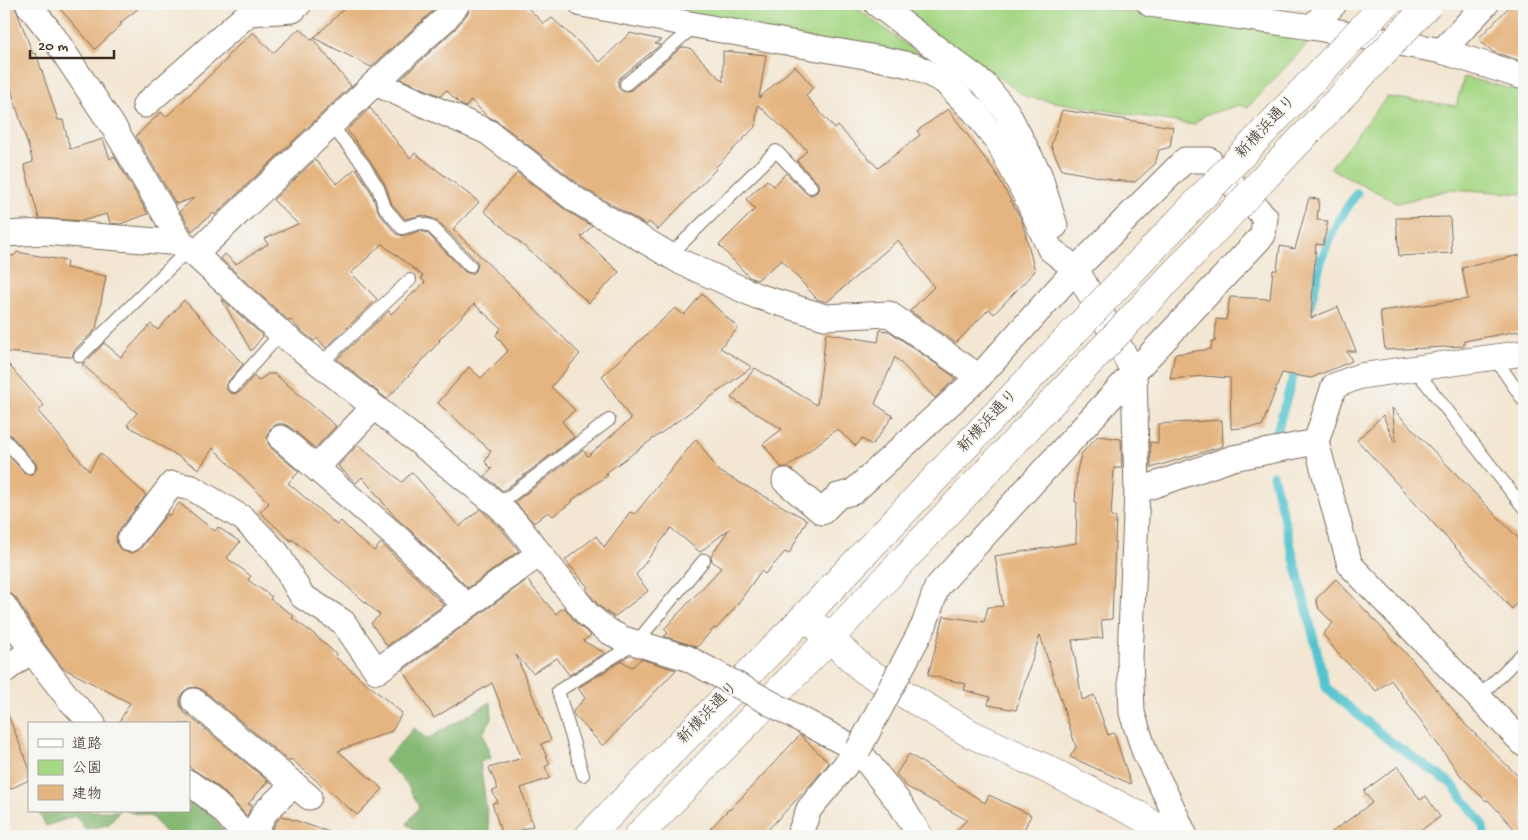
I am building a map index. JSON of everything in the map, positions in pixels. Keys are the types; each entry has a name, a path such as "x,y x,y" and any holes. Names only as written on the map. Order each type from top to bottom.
{"street":[{"path":"28,4 51,32 116,131 189,249 281,333 498,505 515,522 588,615 608,631 623,639 687,658 858,750 901,805 920,836"},
{"path":"145,105 249,13 293,10 299,4"},
{"path":"4,234 44,232 189,249 331,125 444,20 458,4"},
{"path":"582,4 882,59 914,66 944,81 975,112 999,143 1028,198 1050,249 1071,266"},
{"path":"877,4 984,84 1008,112 1038,174 1071,266 1134,372 1137,491 1130,658 1132,713 1145,753 1185,836"},
{"path":"1150,4 1312,28 1442,51 1524,77"},
{"path":"1312,28 1334,4"},
{"name":"新横浜通り","path":"589,836 806,616 1385,4"},
{"name":"新横浜通り","path":"638,836 829,639 1429,4"},
{"path":"1442,51 1486,4"},
{"path":"376,83 488,132 576,200 681,262 757,296 825,317 889,314 979,377"},
{"path":"785,481 822,512 838,496 853,492 979,377 1071,266 1185,160 1209,160 1264,217 1263,235 936,587 924,625 858,750 809,809 799,836"},
{"path":"1524,353 1360,376 1334,386 1316,442 1350,564 1524,744"},
{"path":"316,468 374,407"},
{"path":"281,438 401,541 466,606"},
{"path":"1137,491 1233,458 1316,442"},
{"path":"130,539 172,484 192,488 244,519 277,554 302,596 342,622 377,671 539,554"},
{"path":"4,606 31,650 69,699 91,722"},
{"path":"806,616 864,669 969,733 1047,769 1138,815 1170,836"},
{"path":"4,671 31,650"},
{"path":"194,701 301,790 266,812 252,836"},
{"path":"190,783 212,799 244,836"}],"lane":[{"path":"626,84 695,25"},
{"path":"331,125 363,164 378,188 385,208 402,228 420,223 431,226 470,266"},
{"path":"670,255 776,151 811,187"},
{"path":"80,356 189,249"},
{"path":"320,364 410,280"},
{"path":"234,386 281,333"},
{"path":"1494,357 1524,401"},
{"path":"1414,368 1524,508"},
{"path":"498,505 609,420"},
{"path":"4,439 29,468"},
{"path":"583,775 558,691 636,643 704,560"},
{"path":"1478,697 1524,652"}],"green space":[{"path":"619,4 851,4 928,61"},
{"path":"895,4 1069,4 1314,37 1248,107 1240,105 1205,115 1193,125 1026,97"},
{"path":"1464,77 1524,92 1524,194 1452,189 1398,203 1330,168 1387,97 1456,106"},
{"path":"491,702 492,718 483,733 491,758 480,762 490,836 423,836 407,824 419,807 407,784 384,761 414,728 427,739"},
{"path":"190,796 204,805 221,828 224,836 168,836 152,817 130,812 190,812"},
{"path":"39,812 118,812 108,825 86,829 75,816 46,826"}],"building":[{"path":"4,4 14,4 33,54 36,53 58,120 63,120 70,149 103,139 110,159 114,156 148,214 120,224 110,223 107,214 81,221 39,218 24,165 33,162 4,66"},
{"path":"56,4 144,4 120,23 122,24 95,49"},
{"path":"349,4 439,4 371,67 314,38"},
{"path":"471,4 524,4 544,24 552,18 600,62 630,33 661,40 655,44 660,45 620,78 618,86 624,92 631,90 682,47 690,48 723,82 723,51 766,55 759,98 795,66 813,87 806,96 835,129 838,126 878,168 920,135 917,131 948,109 996,173 1022,221 1035,271 994,314 989,309 956,343 910,311 934,287 898,240 827,302 817,299 782,260 757,280 749,277 719,245 755,209 746,199 767,180 774,186 786,173 806,193 812,195 817,192 819,186 817,182 797,161 807,150 758,105 755,127 716,169 658,230 649,222 646,225 584,188 497,121 487,116 471,100 466,107 460,104 446,90 441,96 401,79 455,29 468,13"},
{"path":"1512,4 1524,4 1524,62 1493,52 1478,39"},
{"path":"300,28 311,40 313,39 351,86 215,215 213,213 192,231 180,211 194,198 176,204 136,136 161,112 166,117 253,32 273,53"},
{"path":"370,108 410,158 415,153 479,202 453,229 580,354 551,387 575,410 562,421 574,437 503,491 485,476 492,469 485,462 491,451 438,403 469,367 481,378 508,351 496,335 501,328 474,304 387,399 337,359 389,311 391,314 425,282 421,278 423,276 382,244 351,273 377,299 326,348 317,338 314,341 291,320 289,321 221,259 225,254 236,264 268,244 264,239 298,224 273,200 315,160 337,184 356,168 371,192 379,213 396,234 404,236 420,231 427,233 465,272 472,274 476,271 478,264 476,260 437,220 422,215 405,219 392,204 385,184 370,160 347,130"},
{"path":"1062,110 1173,127 1170,147 1159,150 1155,164 1135,182 1110,180 1062,170 1051,146"},
{"path":"517,173 567,211 592,226 581,237 619,272 589,303 484,211"},
{"path":"1309,198 1319,199 1317,220 1328,221 1323,245 1316,244 1311,318 1338,307 1356,351 1347,351 1352,361 1311,378 1282,373 1262,426 1231,429 1230,378 1205,376 1170,379 1175,354 1211,349 1212,341 1215,342 1216,319 1226,320 1230,297 1270,299 1273,270 1277,270 1280,246 1295,249"},
{"path":"1450,217 1452,253 1399,256 1396,218"},
{"path":"17,252 67,261 66,268 106,276 96,329 74,350 72,357 4,352 4,254 14,256"},
{"path":"1524,254 1524,330 1464,341 1464,346 1385,350 1380,311 1468,299 1462,268"},
{"path":"702,294 738,328 720,348 752,367 606,473 608,475 553,516 548,512 534,523 515,502 583,450 588,456 631,419 602,376 675,308 684,315"},
{"path":"221,298 263,336 251,351"},
{"path":"184,300 243,364 226,384 226,389 229,392 233,394 240,392 254,376 258,381 268,374 275,374 336,426 315,448 284,424 277,424 270,429 267,436 268,443 272,449 299,472 288,483 337,525 341,521 374,551 381,543 444,605 387,646 371,623 380,615 292,539 291,541 260,512 269,503 213,448 199,469 127,425 137,413 82,364 104,343 121,357 151,324 158,330"},
{"path":"880,330 889,331 956,378 935,398 895,357 875,404 893,416 872,445 862,439 856,446 837,429 788,467 781,467 763,444 782,429 731,398 755,368 817,405 826,333 878,342"},
{"path":"4,359 44,406 38,411 89,471 100,453 146,495 118,531 116,537 117,544 121,550 129,553 141,548 167,514 169,516 179,503 215,531 218,527 240,542 227,558 251,576 248,580 294,616 292,618 314,634 337,655 335,657 402,713 392,731 338,751 383,789 357,815 291,759 289,761 203,690 196,687 189,688 183,692 180,699 180,705 184,712 268,781 248,804 252,805 247,816 221,789 190,768 190,722 119,722 130,703 63,668 43,642 16,598 10,593 4,592 4,451 26,474 34,473 37,466 10,434 4,431 4,413 10,406 4,400"},
{"path":"1392,408 1524,544 1524,595 1512,609 1357,440 1383,415 1394,442 1396,441"},
{"path":"1222,420 1223,446 1151,468 1150,442 1158,443 1158,424"},
{"path":"1098,436 1121,439 1122,468 1114,468 1111,517 1116,517 1112,619 1101,620 1103,638 1072,640 1082,700 1094,695 1108,735 1114,733 1131,784 1070,757 1076,747 1040,635 1016,710 988,705 990,697 964,690 966,684 928,675 944,616 984,622 988,607 1003,606 995,556 1076,543 1077,502 1075,502 1077,471 1081,454"},
{"path":"696,439 719,471 807,520 789,554 785,552 765,574 761,571 734,609 697,647 664,636 668,633 664,629 721,568 712,561 711,556 729,529 700,552 671,528 636,575 648,591 614,617 598,605 586,589 588,587 565,560 596,536 604,547 630,512 635,514"},
{"path":"358,445 402,482 412,472 459,527 480,509 504,532 519,551 468,588 395,517 362,477 356,483 338,466"},
{"path":"1336,579 1413,661 1465,724 1524,782 1524,836 1521,836 1488,800 1486,801 1461,776 1391,680 1376,691 1338,654 1323,634 1333,623 1319,609 1316,599"},
{"path":"527,580 556,614 564,607 577,624 591,635 583,641 605,653 569,675 557,658 533,673 516,655 551,740 541,744 550,764 545,767 550,778 521,788 533,826 502,836 492,803 498,802 492,791 498,789 489,768 522,758 492,683 434,718 403,670"},
{"path":"4,633 11,645 4,652"},
{"path":"641,659 676,670 603,746 574,715 573,711 585,698 578,688 622,661 632,667"},
{"path":"5,708 28,765 28,780 10,789 4,774"},
{"path":"800,735 829,763 762,836 703,836 730,810"},
{"path":"909,754 985,803 989,795 1031,815 1021,836 950,836 967,820 907,787 896,774"},
{"path":"1398,766 1420,800 1426,796 1440,817 1412,836 1326,836 1372,803 1364,791"},
{"path":"282,816 332,833 331,836 268,836"}],"waterway":[{"path":"1310,307 1322,257 1337,223 1357,193"},
{"path":"1275,438 1297,363"},
{"path":"1273,475 1326,687 1391,742 1452,784 1482,823 1485,836"}]}
